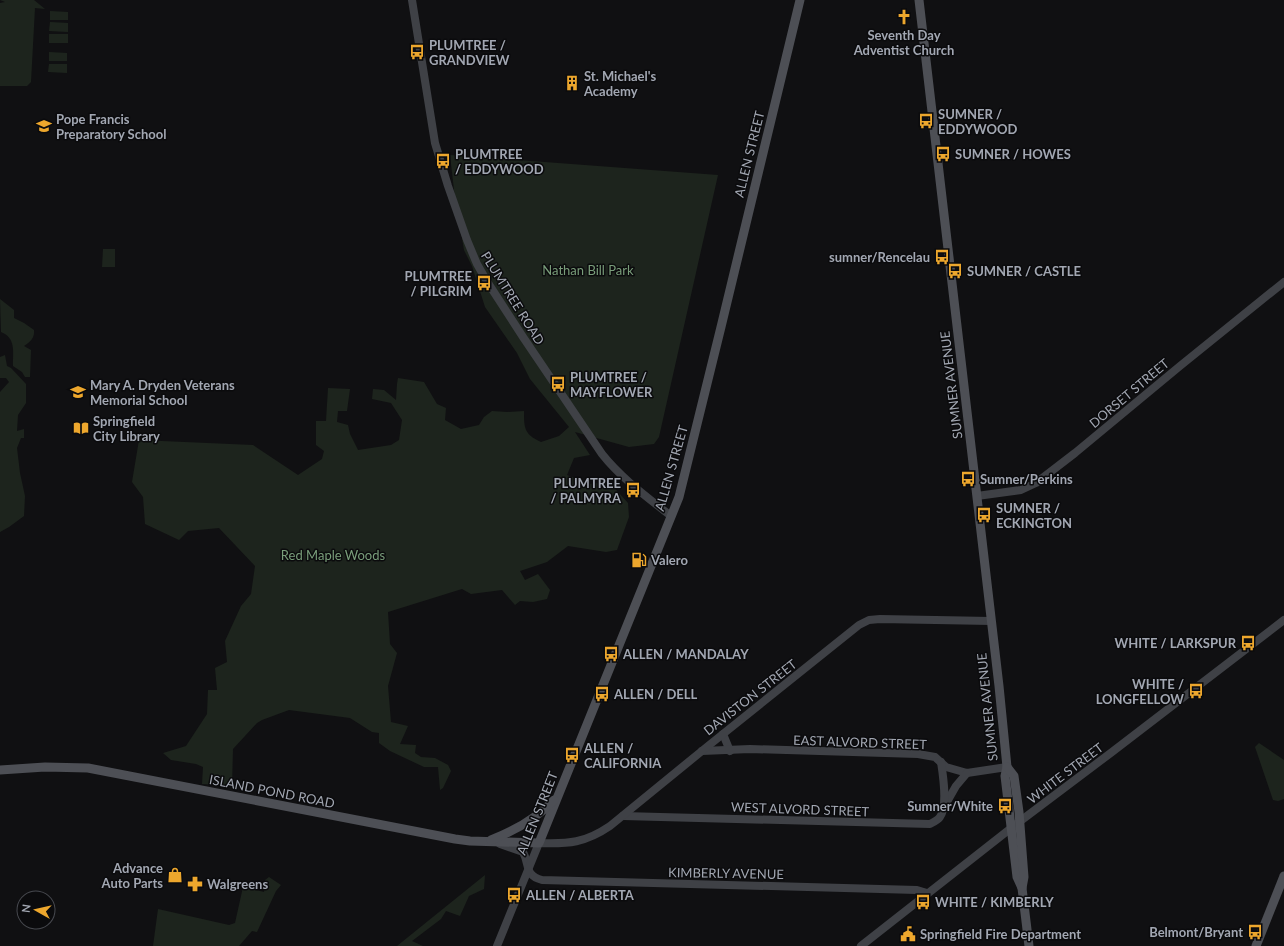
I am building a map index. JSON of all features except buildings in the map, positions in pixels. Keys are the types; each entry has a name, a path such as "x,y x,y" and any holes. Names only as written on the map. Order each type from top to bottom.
{"main road":[{"name":"ALLEN STREET","path":"539,843 680,492 722,326 800,0"},
{"name":"SUMNER AVENUE","path":"919,0 991,621 1007,767 1005,776 1017,877 1022,888"},
{"name":"ISLAND POND ROAD","path":"0,770 58,767 96,769 449,838 470,841 539,843"},
{"name":"SUMNER AVENUE","path":"1007,767 1014,776 1020,822 1024,877 1022,888 1029,946"},
{"path":"488,842 513,830 547,808 557,797"},
{"path":"1256,946 1284,876"}],"street":[{"name":"PLUMTREE ROAD","path":"412,0 435,143 446,182 464,234 477,264 523,337 602,454 610,464 633,486 671,516"},
{"name":"DORSET STREET","path":"977,496 1023,490 1036,483 1075,454 1180,366 1284,282"},
{"name":"DAVISTON STREET","path":"539,843 566,844 582,840 604,830 641,802 854,629 867,621 880,619 991,621"},
{"name":"WHITE STREET","path":"861,946 927,893 1284,620"},
{"path":"723,734 730,750"},
{"name":"EAST ALVORD STREET","path":"702,751 750,750 918,754 934,757 950,768 967,773 1007,767"},
{"path":"941,762 944,807"},
{"name":"WEST ALVORD STREET","path":"623,816 927,825 938,820 956,786 967,773"},
{"path":"641,802 641,810 646,817"},
{"path":"488,842 504,844 521,850 525,856 528,870"},
{"name":"ALLEN STREET","path":"497,946 539,843"},
{"name":"KIMBERLY AVENUE","path":"528,870 533,877 542,880 917,890 927,893"}],"green space":[{"path":"0,0 34,0 45,9 35,8 31,82 27,86 0,86 0,3 5,2"},
{"path":"50,11 68,12 68,20 50,20"},
{"path":"50,22 68,23 68,32 49,31"},
{"path":"49,34 68,34 68,43 49,43"},
{"path":"49,52 67,53 67,61 49,61"},
{"path":"49,64 67,64 67,73 48,72"},
{"path":"450,155 718,175 659,437 654,444 629,447 575,432 590,455 574,458 567,475 589,484 609,482 628,503 629,517 617,550 606,552 568,546 547,562 520,571 525,580 538,574 550,590 547,599 533,602 520,601 515,605 502,590 471,594 462,589 388,612 390,644 397,653 388,686 391,722 408,726 400,744 416,745 415,753 421,757 435,758 448,765 451,771 443,788 440,790 438,767 424,767 390,751 379,743 379,733 372,732 350,718 289,710 257,723 233,749 232,786 202,784 203,767 196,764 171,760 163,753 186,746 207,714 208,690 217,690 215,668 227,662 225,641 241,606 251,594 255,566 219,528 188,531 179,540 145,524 143,497 132,482 139,440 253,445 298,475 322,459 324,451 316,445 316,421 326,421 328,388 350,389 347,411 338,411 337,422 348,425 350,434 358,450 391,445 399,440 402,420 391,403 372,399 373,389 384,390 396,400 398,378 424,382 437,404 446,408 445,420 461,429 479,425 484,417 492,411 524,411 526,430 531,436 541,442 559,436 569,427 530,379 517,353 485,307 472,266 464,250"},
{"path":"103,249 115,249 115,267 102,267"},
{"path":"0,299 14,310 14,318 34,330 32,340 24,346 31,350 30,377 25,377 22,372 13,366 13,346 9,338 1,332"},
{"path":"5,355 7,366 11,368 26,384 26,403 18,415 17,431 24,429 24,438 21,438 17,448 25,496 24,516 0,532 0,392 9,382 6,378 0,378 0,357"},
{"path":"1259,743 1284,760 1284,799 1278,801 1273,800 1255,747"},
{"path":"485,875 484,889 469,896 460,916 446,911 441,919 412,941 423,946 397,946"},
{"path":"269,877 281,885 276,891 257,932 252,931 239,946 153,946 158,909 229,925 235,923 243,887 264,892 265,880"}],"place":[{"name":"Seventh Day Adventist Church","path":"904,17"},
{"name":"PLUMTREE / GRANDVIEW","path":"417,52"},
{"name":"St. Michael's Academy","path":"572,83"},
{"name":"SUMNER / EDDYWOOD","path":"926,121"},
{"name":"Pope Francis Preparatory School","path":"44,126"},
{"name":"SUMNER / HOWES","path":"943,154"},
{"name":"PLUMTREE / EDDYWOOD","path":"443,161"},
{"name":"sumner/Rencelau","path":"942,257"},
{"name":"SUMNER / CASTLE","path":"955,271"},
{"name":"PLUMTREE / PILGRIM","path":"484,283"},
{"name":"PLUMTREE / MAYFLOWER","path":"558,384"},
{"name":"Mary A. Dryden Veterans Memorial School","path":"78,392"},
{"name":"Springfield City Library","path":"81,428"},
{"name":"Sumner/Perkins","path":"968,479"},
{"name":"PLUMTREE / PALMYRA","path":"633,490"},
{"name":"SUMNER / ECKINGTON","path":"984,515"},
{"name":"Valero","path":"639,560"},
{"name":"WHITE / LARKSPUR","path":"1248,643"},
{"name":"ALLEN / MANDALAY","path":"611,654"},
{"name":"WHITE / LONGFELLOW","path":"1196,691"},
{"name":"ALLEN / DELL","path":"602,694"},
{"name":"ALLEN / CALIFORNIA","path":"572,755"},
{"name":"Sumner/White","path":"1005,806"},
{"name":"Advance Auto Parts","path":"175,875"},
{"name":"Walgreens","path":"195,884"},
{"name":"ALLEN / ALBERTA","path":"514,895"},
{"name":"WHITE / KIMBERLY","path":"923,902"},
{"name":"Belmont/Bryant","path":"1255,932"},
{"name":"Springfield Fire Department","path":"908,934"}],"park label":[{"name":"Nathan Bill Park","path":"588,270"},
{"name":"Red Maple Woods","path":"333,555"}]}
